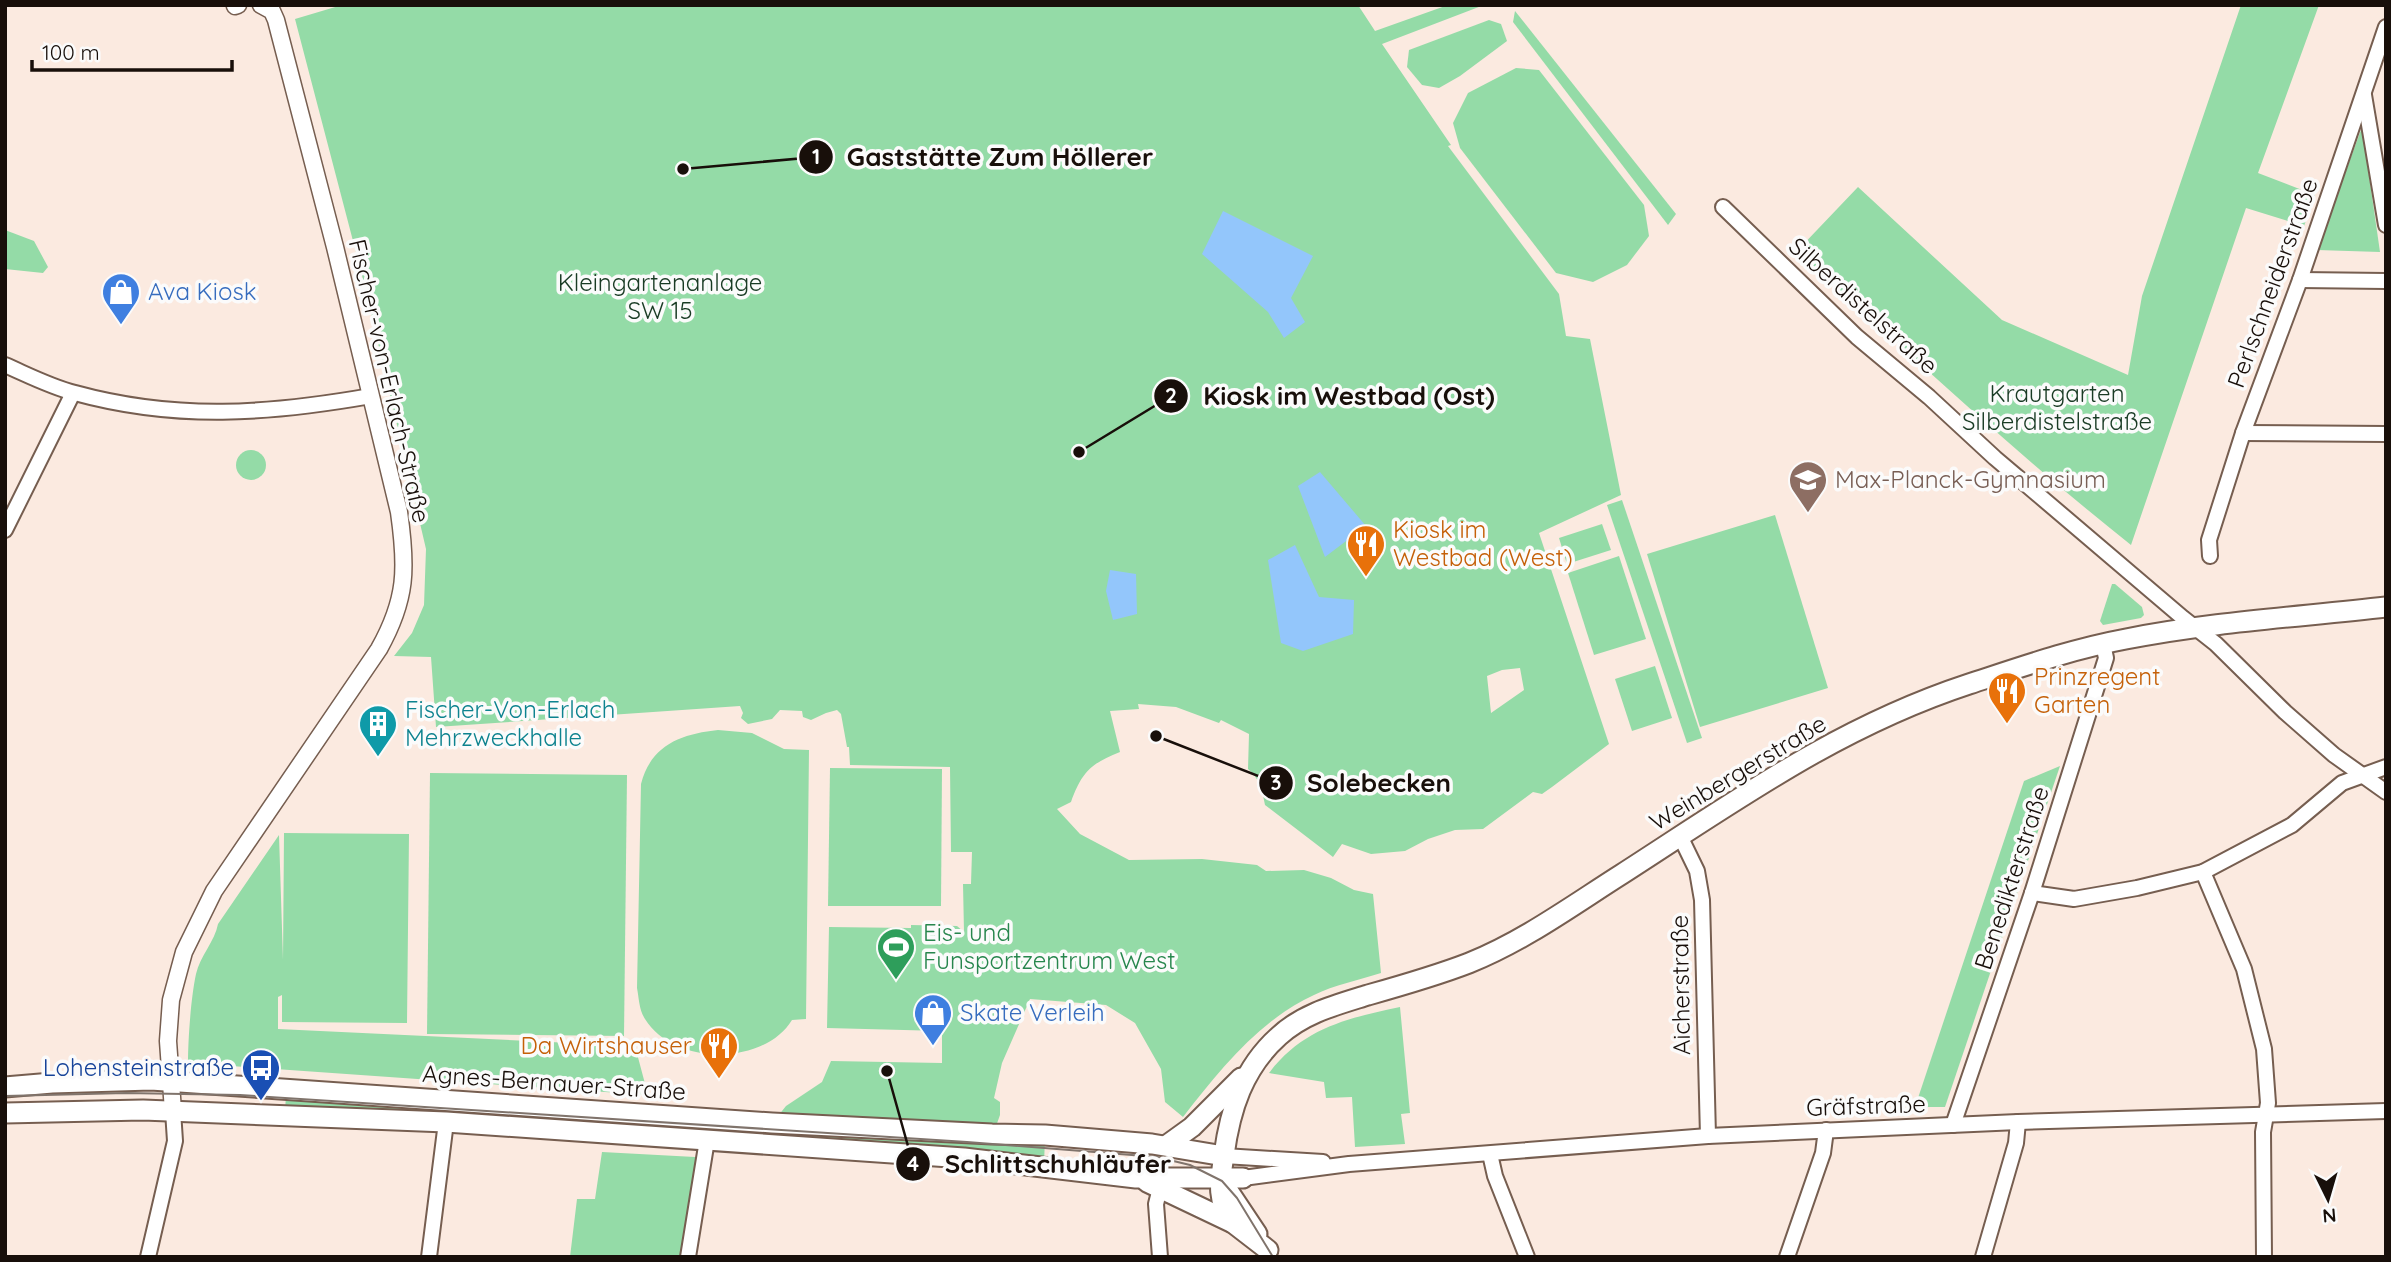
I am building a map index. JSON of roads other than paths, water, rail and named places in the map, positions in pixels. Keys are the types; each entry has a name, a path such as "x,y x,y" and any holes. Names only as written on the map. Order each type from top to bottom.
{"main road":[{"name":"Weinbergerstraße","path":"1214,1179 1224,1156 1234,1104 1250,1069 1280,1035 1315,1012 1469,963 1538,928 1804,757 1887,716 1966,685 2103,644 2198,628 2386,607"},
{"path":"1167,1145 1192,1128 1250,1069"},
{"name":"Agnes-Bernauer-Straße","path":"5,1087 52,1083 171,1082 758,1122 992,1135 1045,1135 1167,1145 1224,1156"},
{"name":"Agnes-Bernauer-Straße","path":"5,1113 173,1111 446,1122 964,1158 1136,1178 1243,1178"},
{"path":"1224,1156 1243,1178"},
{"name":"Agnes-Bernauer-Straße","path":"1136,1178 1233,1223 1270,1254"},
{"path":"1214,1179 1221,1201 1233,1223"},
{"path":"1214,1179 1270,1254"}],"street":[{"name":"Fischer-von-Erlach-Straße","path":"171,1082 168,1041 171,1000 184,952 203,910 379,649 393,624 404,572 404,546 399,512 335,247 267,8"},
{"name":"Perlschneiderstraße","path":"2210,556 2209,540 2243,433 2300,279 2386,27"},
{"path":"2364,92 2386,225"},
{"name":"Silberdistelstraße","path":"1723,207 1857,337 2183,618 2198,628 2285,712 2360,775 2386,792"},
{"path":"2300,279 2386,281"},
{"path":"5,365 73,393 146,408 203,413 268,410 371,396"},
{"path":"5,530 73,393"},
{"path":"2243,433 2386,434"},
{"name":"Benedikterstraße","path":"1953,1125 2032,892 2106,658 2103,644"},
{"path":"2032,892 2074,899 2137,888 2203,872 2292,825 2342,783 2386,767"},
{"name":"Aicherstraße","path":"1680,836 1697,871 1702,900 1708,1136"},
{"path":"2203,872 2244,969 2264,1049 2264,1257"},
{"path":"148,1257 175,1141 171,1082"},
{"name":"Gräfstraße","path":"1243,1178 1349,1164 1708,1136 2018,1122 2386,1111"},
{"path":"429,1257 446,1122"},
{"path":"1983,1257 2016,1143 2018,1122"},
{"path":"1787,1257 1823,1153 1826,1130"},
{"path":"688,1257 707,1140"},
{"path":"1490,1154 1495,1176 1527,1257"},
{"name":"Gräfstraße","path":"1224,1156 1349,1164"},
{"path":"1160,1188 1156,1204 1160,1257"}],"water":[{"path":"1223,211 1313,256 1291,298 1305,322 1284,338 1268,312 1202,254"},
{"path":"1320,472 1366,526 1325,557 1298,486"},
{"path":"1295,545 1319,597 1354,600 1353,634 1303,651 1281,643 1268,560"},
{"path":"1110,570 1136,574 1137,614 1113,620 1106,591"}],"tram line":[{"path":"5,1096 126,1093 240,1095 967,1142 1157,1157 1190,1165 1222,1181 1237,1198 1273,1257"}],"place":[{"name":"Gaststätte Zum Höllerer","path":"683,169"},
{"name":"Ava Kiosk","path":"121,326"},
{"name":"Kiosk im Westbad (Ost)","path":"1079,452"},
{"name":"Max-Planck-Gymnasium","path":"1808,514"},
{"name":"Kiosk im Westbad (West)","path":"1366,578"},
{"name":"Prinzregent Garten","path":"2007,725"},
{"name":"Solebecken","path":"1156,736"},
{"name":"Fischer-Von-Erlach Mehrzweckhalle","path":"378,758"},
{"name":"Eis- und Funsportzentrum West","path":"896,981"},
{"name":"Skate Verleih","path":"933,1047"},
{"name":"Schlittschuhläufer","path":"887,1071"},
{"name":"Da Wirtshauser","path":"719,1080"},
{"name":"Lohensteinstraße","path":"261,1102"}],"park label":[{"name":"Kleingartenanlage SW 15","path":"660,297"},
{"name":"Krautgarten Silberdistelstraße","path":"2057,408"}]}
